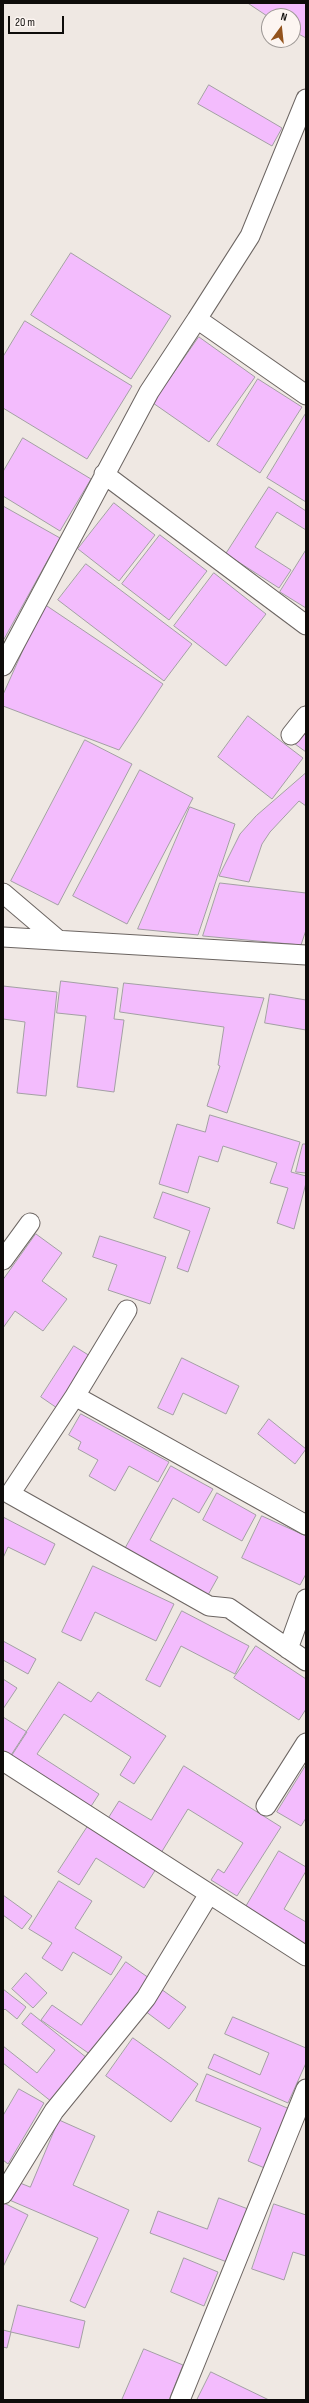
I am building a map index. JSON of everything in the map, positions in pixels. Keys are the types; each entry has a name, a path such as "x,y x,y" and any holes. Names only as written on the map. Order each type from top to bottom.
{"street":[{"path":"3,666 148,392 250,236 306,98"},
{"path":"197,319 306,395"},
{"path":"104,474 306,625"},
{"path":"291,735 306,716"},
{"path":"3,893 56,939"},
{"path":"3,937 306,955"},
{"path":"3,1260 30,1223"},
{"path":"127,1310 75,1396 5,1492 209,1606 229,1608 306,1661"},
{"path":"75,1396 306,1525"},
{"path":"288,1649 306,1599"},
{"path":"266,1806 306,1743"},
{"path":"3,1761 306,1956"},
{"path":"3,2194 54,2111 146,1998 209,1894"},
{"path":"180,2400 306,2089"}],"building":[{"path":"248,3 306,3 306,38 301,35 301,8 261,8 261,12"},
{"path":"209,85 282,128 272,146 198,104"},
{"path":"71,253 171,316 131,379 31,315"},
{"path":"25,321 132,386 87,459 3,408 3,357"},
{"path":"199,337 255,377 209,442 153,403"},
{"path":"258,379 302,407 260,473 217,445"},
{"path":"306,413 306,502 267,478"},
{"path":"23,438 91,479 60,531 3,496 3,472"},
{"path":"269,487 306,511 306,530 277,512 255,547 291,570 279,588 226,554"},
{"path":"114,503 155,535 119,581 78,549"},
{"path":"3,506 60,538 3,641"},
{"path":"160,535 207,571 169,620 122,584"},
{"path":"306,550 306,608 280,592"},
{"path":"86,564 192,644 164,681 58,600"},
{"path":"214,573 266,614 226,666 174,626"},
{"path":"44,604 163,684 119,750 3,706 3,695"},
{"path":"248,716 303,758 272,799 218,757"},
{"path":"306,728 306,752 295,744"},
{"path":"85,740 132,764 58,905 11,881"},
{"path":"140,770 193,798 127,924 73,896"},
{"path":"306,773 306,806 299,801 270,832 262,844 249,882 219,876 240,834 256,816"},
{"path":"190,807 235,824 198,935 138,929"},
{"path":"220,883 306,893 306,930 301,945 203,936"},
{"path":"61,981 118,988 114,1019 124,1020 114,1092 77,1087 86,1016 57,1013"},
{"path":"124,983 264,998 227,1113 207,1106 220,1066 218,1065 224,1027 120,1012"},
{"path":"3,986 57,992 46,1096 17,1093 25,1022 3,1019"},
{"path":"270,994 306,1000 306,1030 265,1023"},
{"path":"210,1115 300,1142 291,1172 306,1176 306,1183 294,1229 277,1223 288,1188 270,1183 277,1163 223,1146 218,1162 199,1156 188,1193 159,1184 177,1124 205,1132"},
{"path":"303,1144 306,1144 306,1173 296,1172"},
{"path":"163,1192 210,1208 188,1272 177,1268 190,1231 154,1218"},
{"path":"36,1234 62,1253 42,1281 67,1299 43,1331 15,1311 3,1328 3,1280"},
{"path":"100,1236 166,1257 150,1304 108,1290 117,1265 93,1257"},
{"path":"74,1346 90,1356 57,1408 41,1397"},
{"path":"182,1358 239,1386 226,1414 183,1393 173,1415 158,1408"},
{"path":"81,1414 169,1462 158,1482 129,1466 115,1491 89,1476 98,1460 78,1449 81,1442 69,1435"},
{"path":"269,1419 306,1449 295,1464 258,1434"},
{"path":"171,1466 213,1489 199,1513 173,1498 150,1540 218,1577 208,1595 125,1549"},
{"path":"217,1493 256,1515 242,1541 203,1520"},
{"path":"262,1516 306,1536 306,1574 300,1585 242,1558"},
{"path":"3,1517 55,1544 45,1565 8,1547 3,1558"},
{"path":"93,1566 174,1604 156,1641 95,1612 81,1641 62,1632"},
{"path":"182,1611 249,1646 235,1674 181,1646 160,1687 146,1680"},
{"path":"3,1641 36,1659 28,1674 3,1660"},
{"path":"256,1646 306,1679 306,1709 299,1720 234,1678"},
{"path":"3,1679 17,1688 3,1709"},
{"path":"59,1682 91,1702 98,1692 166,1736 134,1784 120,1775 131,1757 64,1714 37,1754 99,1794 88,1811 9,1759"},
{"path":"3,1717 27,1732 10,1758 3,1754"},
{"path":"306,1765 306,1818 301,1826 277,1812"},
{"path":"184,1766 281,1827 237,1896 211,1880 218,1869 224,1873 243,1843 188,1809 161,1853 107,1820 119,1801 151,1820"},
{"path":"88,1826 156,1869 144,1888 96,1858 79,1885 58,1872"},
{"path":"279,1851 306,1867 306,1871 284,1909 306,1922 306,1947 244,1910"},
{"path":"59,1881 92,1901 75,1928 122,1957 111,1975 73,1952 62,1971 42,1958 52,1943 29,1929"},
{"path":"3,1895 32,1916 22,1929 3,1915"},
{"path":"126,1962 149,1978 94,2057 41,2020 52,2005 81,2025"},
{"path":"26,1973 47,1993 33,2008 12,1989"},
{"path":"3,1989 26,2007 17,2019 5,2009 3,2011"},
{"path":"161,1989 186,2007 169,2029 145,2011"},
{"path":"31,2013 87,2058 52,2102 3,2063 3,2046 37,2073 55,2050 22,2024"},
{"path":"233,2017 306,2048 306,2063 288,2103 208,2068 214,2054 260,2075 269,2053 225,2034"},
{"path":"133,2038 198,2084 171,2122 106,2076"},
{"path":"207,2074 292,2110 267,2169 248,2161 261,2128 196,2101"},
{"path":"19,2089 44,2103 8,2164 3,2160 3,2116"},
{"path":"59,2120 95,2136 73,2185 129,2210 85,2308 70,2301 98,2238 7,2199 15,2181 30,2187"},
{"path":"219,2198 248,2209 227,2262 150,2233 158,2211 207,2229"},
{"path":"4,2203 28,2215 3,2267 3,2205"},
{"path":"274,2204 306,2215 306,2256 293,2252 284,2280 252,2269"},
{"path":"184,2258 218,2272 204,2306 171,2292"},
{"path":"18,2305 85,2321 79,2348 11,2332"},
{"path":"3,2330 11,2332 7,2348 3,2347"},
{"path":"144,2349 183,2365 169,2400 122,2400"},
{"path":"211,2372 269,2400 197,2400"}]}
